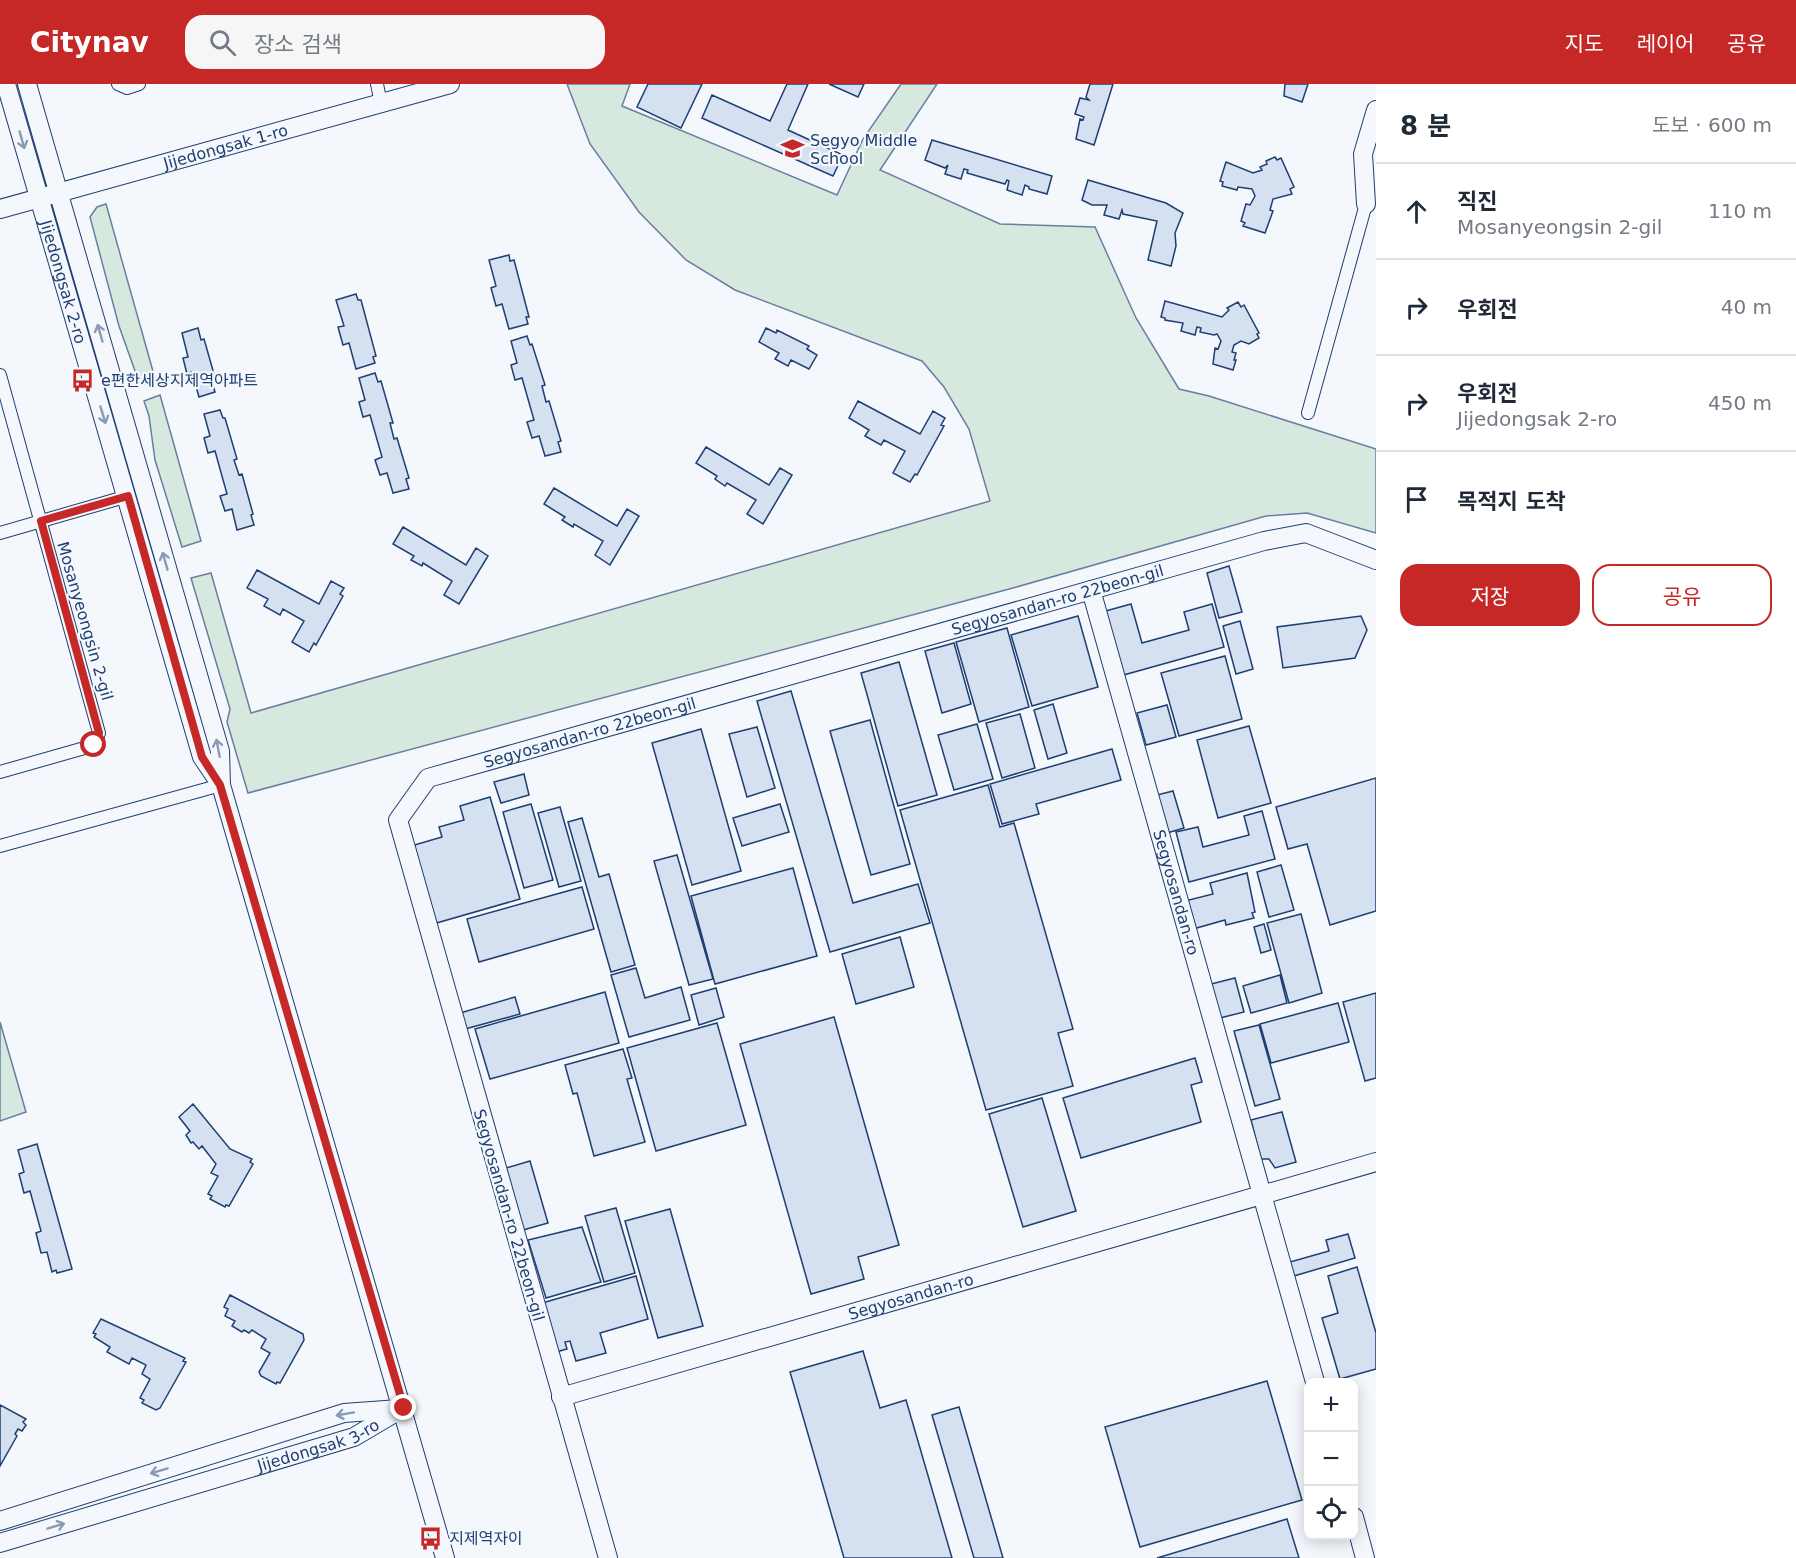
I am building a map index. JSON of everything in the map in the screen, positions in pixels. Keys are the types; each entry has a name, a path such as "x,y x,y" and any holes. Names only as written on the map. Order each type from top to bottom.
{"street":[{"name":"Jijedongsak 2-ro","path":"6,84 128,496 202,757 220,785 404,1408 445,1558"},
{"name":"Jijedongsak 2-ro","path":"27,84 220,751 220,785"},
{"path":"118,84 127,88 139,84"},
{"path":"377,84 381,104"},
{"name":"Jijedongsak 1-ro","path":"0,209 450,84"},
{"path":"1308,413 1366,204 1363,154 1376,110"},
{"name":"Mosanyeongsin 2-gil","path":"0,375 99,733 94,745 1,768"},
{"path":"0,533 128,496"},
{"name":"Segyosandan-ro 22beon-gil","path":"561,1397 398,820 428,778 1264,541 1306,533 1376,560"},
{"name":"Segyosandan-ro","path":"1091,590 1314,1378"},
{"path":"0,846 220,785"},
{"name":"Segyosandan-ro","path":"561,1397 1376,1162"},
{"path":"561,1397 608,1558"},
{"name":"Jijedongsak 3-ro","path":"0,1521 344,1413 404,1408"},
{"name":"Jijedongsak 3-ro","path":"0,1543 354,1437 404,1408"},
{"path":"1358,1534 1365,1558"}],"shaded area":[{"path":"567,84 630,84 622,106 837,195 863,139 901,84 937,84 880,170 1000,224 1095,227 1136,318 1179,389 1209,396 1376,449 1376,533 1307,513 1266,516 1013,588 248,793 227,722 230,709 191,578 211,573 251,713 990,501 969,429 944,387 922,361 735,290 686,260 639,212 590,144"},
{"path":"106,204 156,382 140,385 119,326 90,217 97,207"},
{"path":"160,395 201,541 182,547 155,460 149,416 144,401"},
{"path":"0,1022 26,1112 0,1121"}],"building":[{"path":"648,84 702,84 681,128 637,107"},
{"path":"787,84 808,84 788,130 843,155 833,176 702,118 712,95 770,121"},
{"path":"829,84 864,84 858,97"},
{"path":"1090,84 1113,84 1094,145 1076,139 1080,119 1083,120 1084,117 1075,114 1080,98 1089,100 1086,97"},
{"path":"1285,84 1308,84 1302,102 1284,96"},
{"path":"932,140 1052,176 1047,194 1029,189 1025,185 1022,195 1007,190 1009,181 1007,180 1005,184 967,173 968,170 964,169 961,179 945,174 948,165 945,168 925,160"},
{"path":"1275,157 1277,160 1281,158 1294,187 1290,189 1292,194 1273,199 1270,210 1273,211 1265,233 1243,226 1245,223 1241,221 1246,204 1250,205 1255,196 1252,189 1238,187 1237,190 1222,186 1223,182 1220,181 1226,162 1253,173 1262,170 1260,167 1267,164 1266,161"},
{"path":"1088,180 1166,203 1183,213 1175,233 1176,246 1171,266 1148,260 1157,221 1123,214 1122,210 1119,219 1104,215 1107,205 1092,205 1082,200"},
{"path":"509,255 510,261 514,260 529,317 526,317 528,324 509,329 502,304 496,306 491,288 496,286 489,260"},
{"path":"356,294 358,300 361,300 376,356 373,357 375,363 356,369 349,343 343,345 338,327 344,326 336,300"},
{"path":"1165,301 1222,317 1229,310 1227,308 1238,302 1241,307 1244,305 1259,333 1257,334 1259,338 1249,344 1241,341 1234,345 1232,352 1236,353 1234,360 1236,360 1233,370 1213,364 1215,348 1218,349 1221,341 1217,334 1200,332 1201,328 1197,327 1195,335 1181,331 1183,323 1165,320 1161,317"},
{"path":"198,328 201,340 204,339 216,381 212,382 215,392 199,397 192,372 187,374 183,358 188,357 182,333"},
{"path":"766,328 776,333 777,330 809,346 807,349 817,355 809,369 791,360 788,366 775,359 779,353 759,342"},
{"path":"527,336 530,345 532,344 545,385 542,386 546,402 549,401 561,441 558,442 561,452 545,456 539,436 532,438 527,422 534,420 522,378 515,380 511,365 517,363 511,341"},
{"path":"375,373 378,382 381,381 393,423 390,423 394,439 397,438 409,478 406,479 409,489 393,493 387,473 380,475 375,460 382,457 370,415 363,417 359,402 365,400 359,378"},
{"path":"858,401 920,434 933,411 945,418 941,425 944,426 917,475 915,474 910,482 893,473 905,451 884,440 881,445 865,436 869,430 849,418"},
{"path":"220,410 225,418 237,459 234,460 239,475 242,474 253,514 251,515 254,525 237,530 232,509 225,511 220,496 227,494 215,451 208,453 204,438 210,436 204,414"},
{"path":"706,447 769,485 780,468 792,475 763,524 747,514 756,500 727,483 725,486 715,479 717,476 696,463"},
{"path":"554,488 617,526 627,509 639,516 610,565 595,555 603,541 574,524 573,527 562,520 565,517 544,504"},
{"path":"403,527 466,565 476,548 488,556 459,604 444,595 452,581 423,563 422,566 411,560 414,556 393,544"},
{"path":"1229,566 1242,612 1219,618 1207,573"},
{"path":"257,570 319,604 331,581 344,588 340,594 343,596 316,645 314,643 309,652 292,642 304,621 283,609 280,615 264,606 268,599 247,588"},
{"path":"1131,604 1142,643 1189,630 1184,612 1212,604 1224,647 1120,676 1102,612"},
{"path":"1078,616 1098,687 1032,706 1011,635"},
{"path":"1361,616 1367,630 1355,658 1283,668 1277,627"},
{"path":"1240,621 1253,669 1236,674 1223,626"},
{"path":"1007,628 1029,707 979,722 956,642"},
{"path":"954,643 971,704 942,713 925,651"},
{"path":"1225,656 1242,719 1179,736 1161,673"},
{"path":"899,662 937,795 898,806 861,673"},
{"path":"791,691 853,903 918,884 930,923 830,952 757,701"},
{"path":"1053,704 1067,753 1048,759 1034,710"},
{"path":"1167,705 1176,737 1146,745 1137,713"},
{"path":"1020,714 1035,768 1002,778 986,723"},
{"path":"870,720 910,864 871,875 830,731"},
{"path":"977,724 993,779 954,790 938,735"},
{"path":"1249,726 1271,803 1218,818 1197,740"},
{"path":"757,727 775,788 747,797 729,734"},
{"path":"701,729 741,871 692,885 652,743"},
{"path":"1112,749 1121,780 1036,804 1039,814 1002,824 990,784"},
{"path":"524,774 529,795 501,803 494,782"},
{"path":"1376,778 1376,911 1330,925 1307,844 1288,849 1276,807"},
{"path":"988,785 1000,827 1014,823 1073,1029 1058,1033 1073,1086 986,1110 900,810"},
{"path":"1173,791 1184,828 1167,833 1157,795"},
{"path":"490,797 520,899 433,924 411,846 442,837 439,827 464,820 460,806"},
{"path":"531,804 553,880 524,888 503,812"},
{"path":"780,804 789,832 742,846 733,818"},
{"path":"560,807 581,881 559,887 538,813"},
{"path":"1262,811 1275,859 1189,882 1176,832 1198,827 1203,847 1249,835 1244,816"},
{"path":"582,818 599,877 609,874 635,965 611,972 568,822"},
{"path":"677,855 713,979 689,985 654,861"},
{"path":"1281,865 1294,910 1269,917 1257,872"},
{"path":"793,868 817,956 715,984 691,896"},
{"path":"1247,873 1255,912 1252,913 1254,918 1226,925 1225,920 1193,929 1185,901 1213,894 1210,883"},
{"path":"582,887 594,929 479,962 467,919"},
{"path":"1301,914 1322,993 1289,1003 1267,923"},
{"path":"1264,924 1271,950 1261,953 1254,927"},
{"path":"900,937 914,987 856,1004 842,954"},
{"path":"636,968 645,998 681,987 690,1020 629,1037 611,975"},
{"path":"1280,975 1287,1003 1251,1013 1243,986"},
{"path":"1235,978 1244,1012 1220,1018 1211,984"},
{"path":"716,988 724,1017 699,1025 691,995"},
{"path":"605,992 619,1043 490,1079 475,1029"},
{"path":"1376,993 1376,1078 1365,1081 1343,1002"},
{"path":"515,997 520,1014 465,1029 460,1013"},
{"path":"1338,1003 1349,1042 1271,1063 1260,1024"},
{"path":"834,1017 899,1245 858,1257 864,1279 811,1294 740,1044"},
{"path":"717,1023 746,1125 656,1151 627,1048"},
{"path":"1259,1025 1280,1099 1255,1106 1234,1031"},
{"path":"623,1049 632,1078 627,1079 645,1142 594,1156 577,1093 573,1094 565,1065"},
{"path":"1195,1058 1202,1082 1191,1085 1201,1122 1081,1158 1063,1098"},
{"path":"1042,1098 1076,1211 1023,1227 989,1114"},
{"path":"193,1104 230,1149 252,1159 250,1162 253,1164 229,1206 225,1207 210,1199 212,1196 208,1194 218,1176 211,1173 216,1164 202,1146 199,1149 193,1142 191,1143 186,1135 190,1131 179,1117"},
{"path":"1282,1112 1296,1162 1275,1168 1269,1159 1261,1159 1251,1120"},
{"path":"37,1144 72,1269 57,1273 56,1270 52,1272 47,1252 41,1253 36,1233 41,1231 30,1191 24,1193 19,1174 24,1172 18,1150"},
{"path":"530,1161 548,1223 523,1230 506,1168"},
{"path":"616,1208 635,1273 604,1282 585,1216"},
{"path":"670,1209 703,1326 658,1338 625,1221"},
{"path":"582,1227 601,1282 546,1298 528,1240"},
{"path":"1348,1234 1355,1258 1294,1276 1290,1262 1329,1251 1326,1240"},
{"path":"1357,1267 1376,1333 1376,1369 1340,1378 1322,1318 1338,1313 1328,1276"},
{"path":"636,1276 648,1319 600,1333 606,1353 576,1361 570,1341 565,1342 567,1349 556,1352 542,1303"},
{"path":"230,1295 303,1334 304,1340 280,1383 276,1384 261,1376 259,1372 270,1353 261,1348 266,1339 252,1330 249,1333 244,1330 242,1332 232,1326 235,1321 225,1316 228,1309 224,1307"},
{"path":"101,1319 185,1358 183,1361 186,1362 160,1408 156,1410 142,1403 144,1400 140,1398 150,1379 142,1374 146,1365 132,1358 129,1364 107,1352 110,1347 94,1337 96,1334 93,1333"},
{"path":"863,1351 880,1408 906,1400 952,1558 844,1558 790,1372"},
{"path":"1267,1381 1302,1500 1140,1547 1105,1427"},
{"path":"0,1405 26,1419 23,1422 26,1425 22,1431 18,1429 15,1434 17,1436 0,1466"},
{"path":"959,1407 1003,1558 974,1558 932,1415"},
{"path":"1287,1519 1299,1558 1157,1558"}],"place":[{"name":"Segyo Middle School","path":"792,149"},
{"name":"e편한세상지제역아파트","path":"83,380"},
{"name":"지제역자이","path":"431,1538"}],"route":[{"path":"94,745 99,733 41,521 128,496 202,757 220,785 404,1408"}]}
